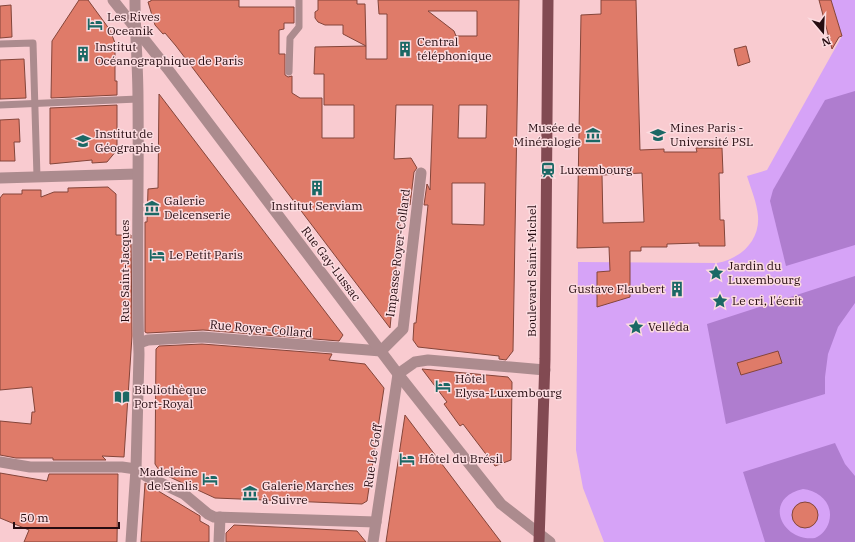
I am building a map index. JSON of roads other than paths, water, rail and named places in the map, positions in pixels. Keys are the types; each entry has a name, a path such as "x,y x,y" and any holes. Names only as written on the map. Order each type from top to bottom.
{"main road":[{"name":"Boulevard Saint-Michel","path":"539,538 545,370 548,0"}],"street":[{"name":"Rue Gay-Lussac","path":"113,0 381,352 501,504 539,538 550,542"},
{"name":"Rue Saint-Jacques","path":"131,542 136,469 139,343 138,99 135,0"},
{"name":"Impasse Royer-Collard","path":"381,352 402,329 421,173"},
{"path":"0,178 138,174"},
{"name":"Rue Royer-Collard","path":"139,343 148,340 202,336 381,352"},
{"path":"398,374 415,362 428,360 545,370"},
{"name":"Rue Le Goff","path":"373,542 398,374"},
{"path":"0,462 30,467 122,467 136,469 146,476 184,494 208,514 220,517 376,522"},
{"path":"220,517 220,542"}],"lane":[{"path":"289,72 290,38 299,27 299,0"},
{"path":"0,44 33,43 37,177"},
{"path":"0,105 138,99"}],"place":[{"name":"Les Rives Oceanik","path":"95,24"},
{"name":"Central téléphonique","path":"405,49"},
{"name":"Institut Océanographique de Paris","path":"83,54"},
{"name":"Musée de Minéralogie","path":"593,135"},
{"name":"Mines Paris - Université PSL","path":"658,135"},
{"name":"Institut de Géographie","path":"83,141"},
{"name":"Luxembourg","path":"548,170"},
{"name":"Institut Serviam","path":"317,188"},
{"name":"Galerie Delcenserie","path":"152,208"},
{"name":"Le Petit Paris","path":"157,255"},
{"name":"Jardin du Luxembourg","path":"716,273"},
{"name":"Gustave Flaubert","path":"677,289"},
{"name":"Le cri, l'écrit","path":"720,301"},
{"name":"Velléda","path":"636,327"},
{"name":"Hôtel Elysa-Luxembourg","path":"443,386"},
{"name":"Bibliothèque Port-Royal","path":"122,397"},
{"name":"Hôtel du Brésil","path":"407,459"},
{"name":"Madeleine de Senlis","path":"210,479"},
{"name":"Galerie Marches à Suivre","path":"250,493"}]}
